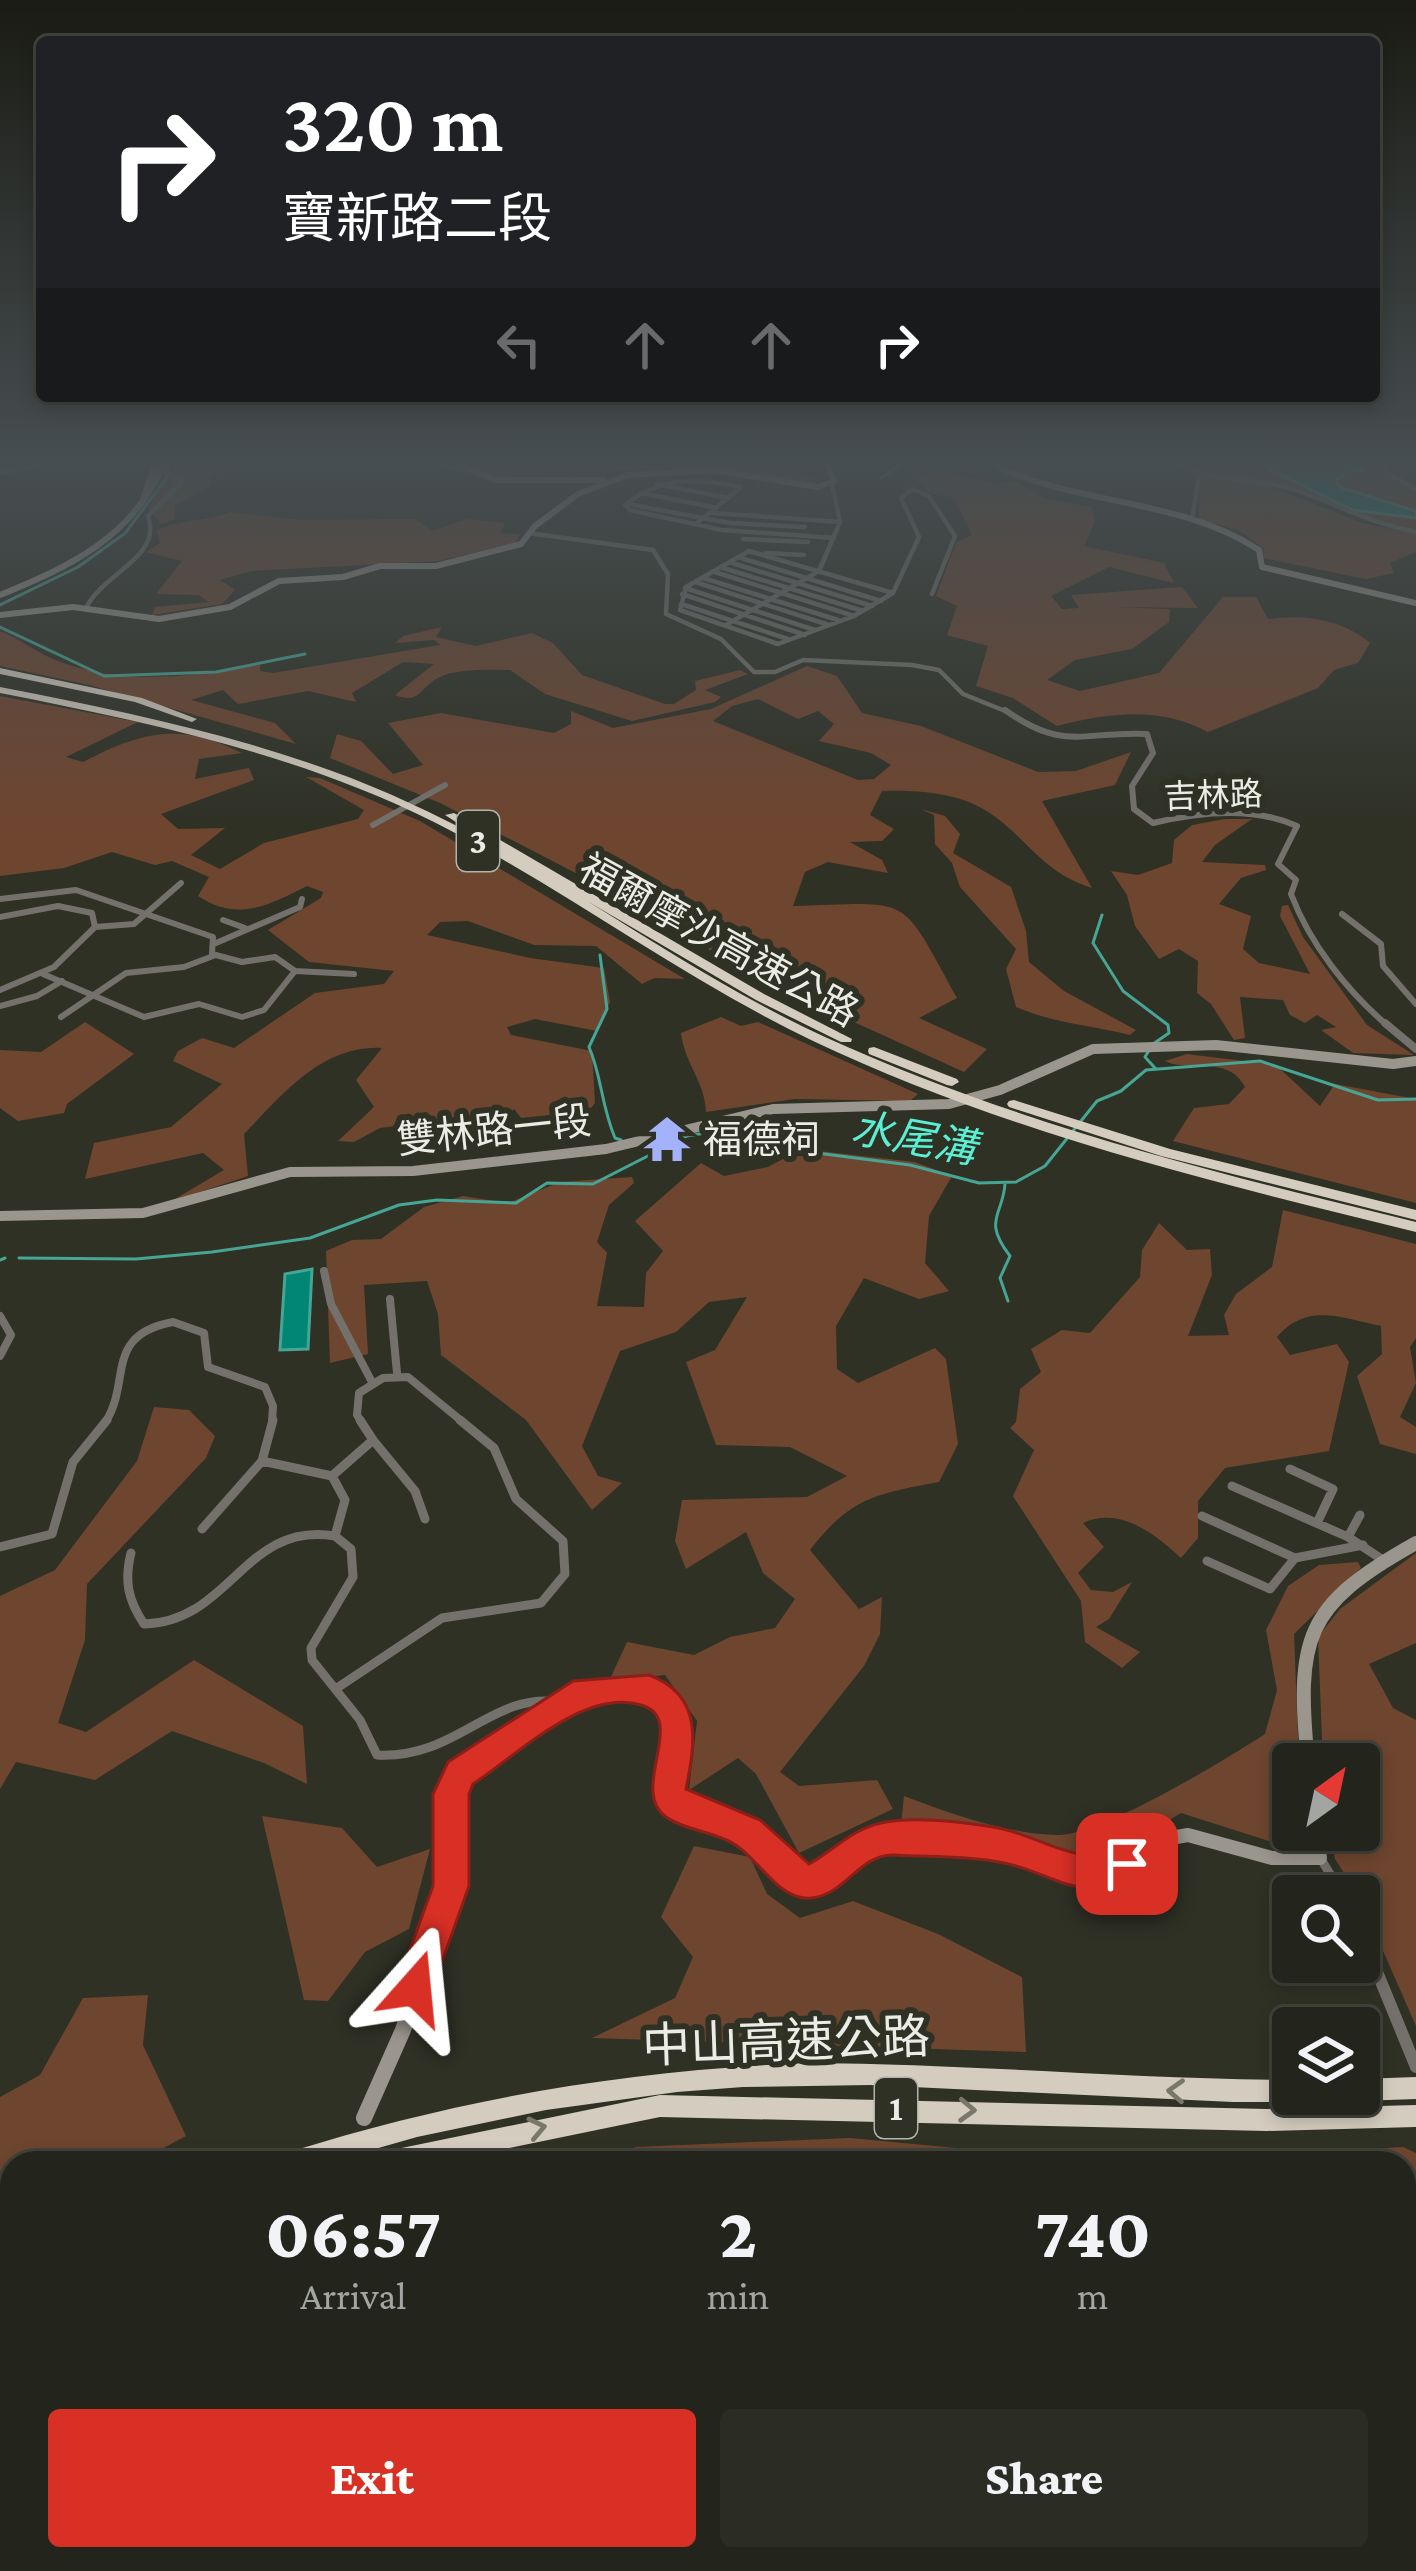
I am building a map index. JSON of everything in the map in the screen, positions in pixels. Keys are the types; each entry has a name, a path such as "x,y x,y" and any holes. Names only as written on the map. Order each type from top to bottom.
{"highway":[{"path":"0,671 137,700 192,719"},
{"name":"福爾摩沙高速公路","path":"0,686 192,719 324,761 434,807 760,997 922,1076"},
{"name":"福爾摩沙高速公路","path":"0,686 217,734 382,794 483,844 754,1006 922,1076 1238,1184 1416,1230"},
{"name":"福爾摩沙高速公路","path":"1163,1158 1416,1215"},
{"name":"中山高速公路","path":"329,2151 532,2099 807,2074 1272,2091"},
{"path":"1380,2089 1416,2088"},
{"name":"中山高速公路","path":"441,2151 660,2106 1267,2120 1416,2116"}],"street":[{"path":"86,608 98,585"},
{"path":"0,615 86,608 146,619 211,611 243,602 272,585"},
{"name":"吉林路","path":"667,585 666,614 721,639 754,672 775,672 803,660 939,670 963,694 1003,709 1039,734 1082,740 1105,732 1147,734 1153,753 1132,786 1134,809 1153,823 1190,814 1273,815 1298,826 1278,863 1296,880 1291,894 1304,928 1338,965 1364,1005 1416,1049"},
{"path":"691,585 684,591 680,610 778,644 854,616 892,593 896,585"},
{"path":"703,585 830,626"},
{"path":"725,585 842,621"},
{"path":"759,585 854,616"},
{"path":"777,585 862,611"},
{"path":"724,626 796,585"},
{"path":"801,585 872,606"},
{"path":"829,585 880,601"},
{"path":"865,585 892,593"},
{"path":"932,594 933,585"},
{"path":"1333,585 1416,603"},
{"path":"684,591 817,631"},
{"path":"684,591 805,635"},
{"path":"681,604 792,640"},
{"path":"373,825 445,785"},
{"path":"0,990 43,974 71,956 95,927 124,926 149,913 181,883"},
{"path":"0,899 69,889 213,937 214,955"},
{"path":"214,944 300,907 302,899"},
{"path":"0,917 32,909 80,908 92,913 95,927"},
{"path":"1342,914 1381,944 1383,966 1416,1004"},
{"path":"224,920 247,928"},
{"path":"61,1018 126,973 184,967 214,955 242,962 267,953 284,959 295,971 354,974"},
{"path":"43,974 143,1017 199,1004 251,1016 264,1010 295,971"},
{"path":"0,1006 37,997 62,981"},
{"name":"雙林路一段","path":"0,1216 143,1213 290,1172 413,1171 606,1149 772,1109 949,1103 1000,1090 1093,1049 1216,1045 1393,1064 1416,1061"},
{"path":"325,1270 331,1304 373,1384"},
{"path":"337,1688 442,1618 541,1604 565,1574 563,1540 516,1499 494,1448 398,1373 390,1299"},
{"path":"0,1316 10,1335 0,1356"},
{"path":"0,1547 52,1534 73,1462 110,1417 122,1357 157,1325 196,1328 208,1344 208,1367 220,1375 254,1379 269,1390 274,1402 262,1461 202,1529"},
{"path":"398,1373 359,1393 357,1415 415,1491 425,1519"},
{"path":"332,1476 373,1440"},
{"path":"262,1461 332,1476 345,1500 335,1536"},
{"path":"1290,1469 1333,1489 1317,1523"},
{"path":"1232,1486 1348,1537 1384,1561"},
{"path":"1348,1537 1360,1515"},
{"path":"1202,1516 1295,1558 1363,1545"},
{"path":"131,1553 124,1579 128,1600 144,1624 169,1628 196,1614 284,1535 315,1528 351,1549 353,1577 311,1648 312,1660 337,1688 377,1755 416,1755 512,1708 548,1697 562,1702"},
{"path":"1308,1743 1307,1646 1312,1626 1349,1587 1416,1543"},
{"path":"1207,1561 1270,1589 1295,1558"},
{"path":"364,2118 403,2030 451,1886 451,1794 461,1773 585,1691 649,1690 670,1708 680,1733 668,1794 679,1806 747,1832 802,1881 818,1880 861,1848 884,1838 996,1844 1080,1874 1106,1874 1165,1839 1188,1835 1272,1858 1320,1858"},
{"path":"1319,1851 1330,1875"},
{"path":"1380,1978 1416,2067"}],"shaded area":[{"path":"163,585 227,585 235,590 222,604 152,615 155,607 209,602 199,595 156,594"},
{"path":"940,585 1073,585 1051,596 1062,609 1079,608 1071,595 1182,587 1198,608 1112,607 1170,609 1169,622 1132,649 1075,660 1047,680 1080,691 1159,673 1223,597 1256,597 1268,619 1322,620 1370,643 1358,663 1334,670 1318,688 1208,732 1171,718 1134,714 1057,726 1013,698 976,686 988,646 947,635 957,606 936,596"},
{"path":"442,627 436,637 476,646 532,633 553,643 582,675 665,704 674,704 696,690 695,681 740,670 748,674 705,690 721,697 715,702 632,721 545,694 510,670 454,673 438,678 415,697 403,698 395,695 434,664 403,662 352,693 356,702 308,691 238,704 223,690 191,700 275,723 296,744 89,685 0,666 0,631 83,669 158,677 260,664 260,671 273,673 440,645 434,640 395,643 403,636"},
{"path":"807,666 837,676 862,713 921,726 1038,772 1076,771 1131,752 1115,785 1042,801 1092,888 1059,873 985,810 948,796 908,791 882,791 870,815 894,829 882,841 850,842 882,860 888,873 828,862 805,872 793,906 883,906 911,921 957,998 919,1018 987,1049 964,1072 757,978 595,883 440,803 330,758 337,734 361,741 393,774 423,765 388,723 441,713 554,733 571,724 571,711 613,728 711,709","holes":["758,699 798,719 818,711 834,724 819,741 871,753 891,765 874,779 858,780 713,721 732,706"]},
{"path":"0,696 138,722 66,757 83,762 123,743 161,734 199,737 242,753 199,759 195,779 249,768 254,780 161,814 178,829 225,828 191,855 220,869 264,843 358,819 364,810 306,777 320,778 420,821 685,979 654,978 642,984 596,946 534,945 468,921 440,922 427,935 530,958 604,968 610,1002 597,1031 535,1019 507,1027 511,1035 592,1051 595,1103 578,1125 530,1129 514,1109 491,1136 450,1135 443,1120 380,1128 354,1142 338,1141 374,1107 356,1080 382,1048 360,1049 306,1074 244,1134 248,1176 170,1202 224,1170 203,1153 85,1179 94,1143 171,1127 222,1084 173,1061 178,1051 202,1038 234,1048 315,993 384,984 394,971 309,962 268,930 321,898 323,892 307,886 266,905 226,908 198,896 209,877 172,861 155,865 112,852 64,868 0,876"},
{"path":"921,809 945,816 960,834 953,853 1011,887 1026,931 1029,962 1064,991 1136,1030 1130,1035 1016,1007 1006,969 1016,949 960,887 952,863 935,844 934,815"},
{"path":"1252,819 1215,845 1202,862 1265,865 1266,870 1241,878 1219,904 1251,916 1243,949 1259,963 1310,974 1280,916 1282,906 1288,905 1303,937 1367,1025 1414,1055 1353,1053 1321,1030 1336,1027 1317,1015 1305,1023 1290,1015 1283,1000 1240,997 1245,1038 1234,1040 1211,1004 1197,993 1198,961 1179,949 1159,959 1135,926 1127,895 1111,871 1138,875 1172,863 1174,840 1192,825"},
{"path":"721,1017 741,1026 758,1022 918,1094 910,1101 795,1099 706,1112 681,1033"},
{"path":"85,1022 134,1054 67,1104 64,1113 18,1121 0,1108 0,1050 41,1052"},
{"path":"1187,1054 1276,1065 1320,1106 1335,1084 1416,1099 1416,1203 1173,1141 1194,1108 1229,1104 1245,1087 1238,1077 1219,1067 1165,1061"},
{"path":"801,1149 915,1162 952,1176 929,1216 925,1263 949,1291 919,1299 864,1278 836,1326 837,1369 858,1383 935,1348 946,1359 958,1444 939,1482 898,1490 852,1508 810,1550 859,1609 882,1597 880,1634 864,1666 780,1772 799,1786 877,1780 893,1809 799,1853 756,1774 738,1758 689,1790 697,1721 665,1675 609,1681 627,1642 694,1655 730,1637 775,1628 795,1599 763,1573 746,1532 686,1569 675,1541 682,1500 807,1497 847,1476 790,1447 716,1445 686,1362 715,1350 747,1297 709,1302 676,1332 620,1351 582,1446 598,1476 622,1483 592,1510 526,1420 441,1355 438,1314 427,1281 364,1285 368,1354 330,1363 326,1251 352,1240 381,1239 424,1207 463,1196 508,1203 560,1182 632,1177 634,1183 609,1205 597,1242 607,1253 597,1306 644,1307 646,1273 663,1251 635,1221 701,1163 724,1176 768,1167"},
{"path":"1283,1210 1416,1244 1416,1338 1410,1347 1416,1383 1400,1417 1416,1427 1416,1454 1380,1444 1357,1376 1382,1354 1381,1326 1325,1315 1288,1326 1277,1337 1290,1355 1337,1344 1349,1362 1329,1451 1225,1468 1198,1501 1198,1538 1181,1558 1148,1532 1123,1520 1083,1523 1104,1547 1078,1573 1091,1590 1113,1592 1132,1582 1109,1619 1096,1627 1140,1652 1122,1668 1085,1642 1081,1601 1013,1496 1034,1450 1010,1428 1016,1422 1020,1389 1041,1372 1031,1349 1062,1330 1090,1333 1140,1277 1142,1250 1159,1223 1187,1250 1210,1249 1212,1275 1188,1336 1229,1335 1224,1315 1236,1294 1272,1267"},
{"path":"154,1407 189,1410 215,1436 206,1458 87,1584 85,1640 58,1723 86,1732 194,1660 303,1726 307,1784 264,1763 172,1731 95,1780 16,1762 0,1789 0,1596 55,1570 137,1461"},
{"path":"1416,1553 1416,1643 1369,1664 1393,1708 1416,1720 1416,2026 1380,1944 1380,1875 1345,1875 1333,1851 1380,1851 1380,1743 1322,1743 1318,1637 1340,1609"},
{"path":"1358,1562 1361,1568 1294,1634 1298,1743 1272,1743 1272,1842 1181,1813 1094,1866 1007,1839 914,1831 901,1825 904,1796 999,1827 1038,1834 1077,1832 1193,1778 1265,1734 1277,1690 1266,1630 1288,1586 1319,1565"},
{"path":"262,1816 342,1828 377,1867 430,1849 409,1929 365,1952 328,2001 304,2000"},
{"path":"694,1846 750,1857 767,1894 800,1918 853,1901 938,1934 1022,1977 1026,2052 592,2038 675,1998 693,1957 661,1917"},
{"path":"148,1995 143,2045 186,2136 158,2151 0,2151 0,2097 40,2075 83,1998"},
{"path":"850,2138 988,2151 628,2151"},
{"path":"1403,2147 1412,2151 1336,2151"}],"water":[{"path":"312,1269 308,1349 280,1350 285,1274"}],"waterway":[{"path":"0,605 41,585"},
{"path":"0,627 104,676 216,672 305,654"},
{"path":"1102,915 1093,943 1123,991 1168,1025 1169,1033 1153,1044"},
{"path":"600,955 607,1009 589,1047 610,1126 621,1140"},
{"path":"1148,1052 1145,1057 1155,1068"},
{"name":"水尾溝","path":"19,1258 136,1259 212,1252 310,1238 399,1205 437,1200 516,1203 547,1183 593,1184 687,1136 717,1131 750,1135 778,1148 910,1165 979,1183 1016,1182 1045,1166 1097,1101 1121,1091 1146,1070 1260,1061 1378,1100 1416,1099"},
{"path":"1005,1184 996,1226 1010,1256 1000,1278 1008,1301"},
{"name":"水尾溝","path":"0,1260 5,1258"}],"place":[{"name":"福德祠","path":"667,1139"}],"route":[{"path":"415,1988 451,1886 451,1794 461,1773 475,1759 585,1691 649,1690 663,1701 680,1733 668,1794 679,1806 747,1832 802,1881 818,1880 861,1848 884,1838 996,1844 1080,1874 1106,1874 1127,1864"}]}
